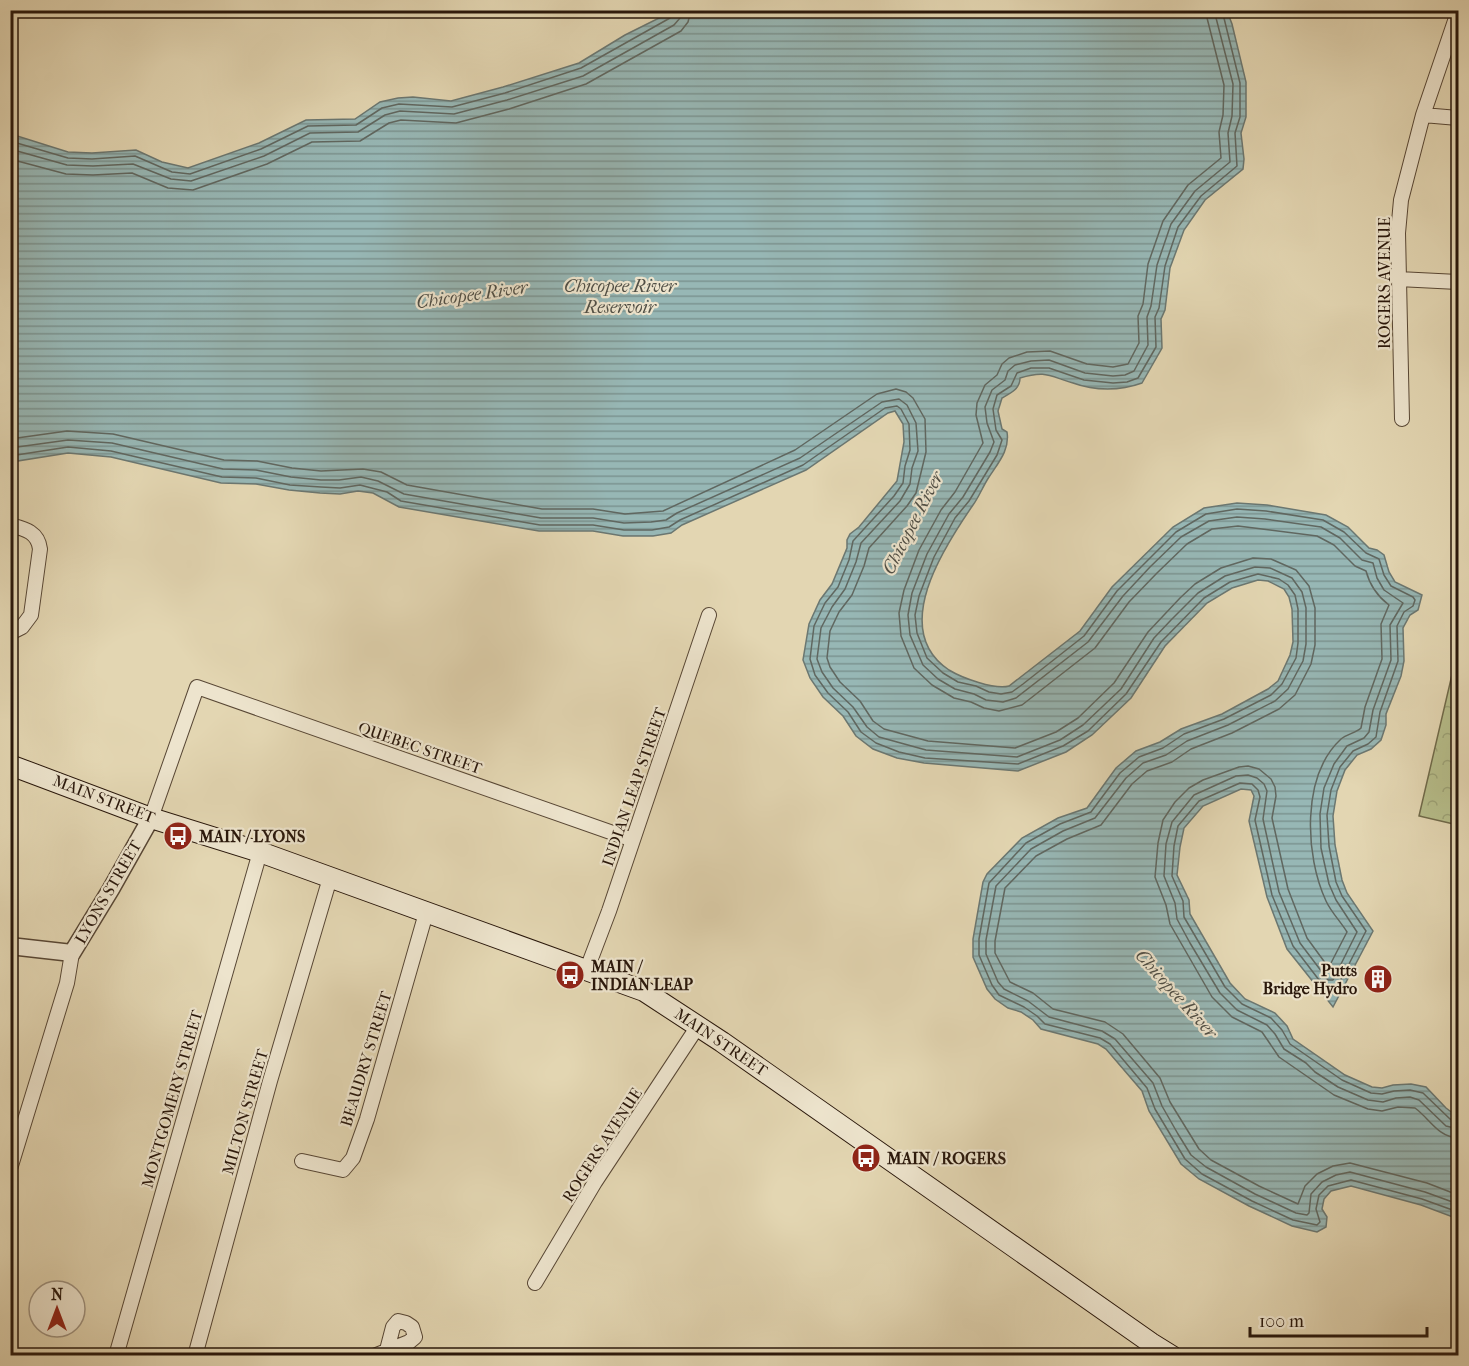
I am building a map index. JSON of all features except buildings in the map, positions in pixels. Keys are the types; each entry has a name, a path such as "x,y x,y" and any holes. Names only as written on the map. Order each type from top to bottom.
{"main road":[{"name":"MAIN STREET","path":"10,765 151,818 260,852 644,991 698,1026 1161,1353"}],"street":[{"name":"ROGERS AVENUE","path":"1402,419 1398,279 1401,200 1423,115 1458,12"},
{"path":"1423,115 1458,118"},
{"path":"1398,279 1458,282"},
{"path":"10,525 26,529 34,534 39,541 40,549 31,615 15,631"},
{"name":"INDIAN LEAP STREET","path":"587,969 709,615"},
{"name":"QUEBEC STREET","path":"197,687 633,840"},
{"name":"LYONS STREET","path":"10,1169 67,983 72,953 151,818 197,687"},
{"name":"MONTGOMERY STREET","path":"116,1356 260,852"},
{"name":"MILTON STREET","path":"195,1356 270,1081 330,878"},
{"name":"BEAUDRY STREET","path":"302,1161 343,1170 353,1158 367,1119 426,913"},
{"path":"10,946 72,953"},
{"name":"ROGERS AVENUE","path":"535,1283 595,1182 698,1026"},
{"path":"10,1115 25,1117"},
{"path":"374,1356 387,1350"}],"green space":[{"path":"1458,649 1458,825 1419,816"}],"water":[{"name":"Chicopee River Reservoir","path":"673,11 1227,11 1246,82 1246,117 1241,133 1243,169 1205,200 1184,230 1170,268 1165,310 1161,319 1162,348 1142,383 1134,386 1099,389 1036,374 1020,378 1017,388 1002,398 998,411 1002,429 1007,432 1007,445 937,565 928,588 923,611 923,633 932,653 949,670 979,683 1009,686 1080,631 1112,587 1173,527 1204,508 1237,503 1267,505 1326,515 1348,527 1369,548 1384,555 1395,582 1422,595 1418,610 1410,615 1403,628 1404,661 1401,676 1386,714 1386,725 1381,740 1371,749 1357,755 1345,770 1337,791 1333,816 1335,845 1342,880 1347,893 1373,931 1333,1007 1287,949 1267,897 1249,821 1254,796 1251,790 1241,789 1203,806 1184,828 1177,875 1189,900 1190,914 1230,983 1245,999 1275,1013 1287,1026 1293,1039 1345,1075 1372,1087 1411,1084 1426,1087 1458,1117 1458,1219 1421,1205 1351,1186 1331,1191 1324,1199 1322,1209 1327,1217 1326,1227 1317,1232 1292,1226 1199,1179 1181,1164 1149,1111 1142,1091 1106,1049 1098,1044 1041,1029 1021,1012 1008,1008 995,999 987,989 973,957 973,939 983,882 987,874 1022,838 1058,818 1087,808 1116,768 1136,751 1160,742 1181,729 1222,714 1268,689 1278,681 1290,655 1293,642 1292,609 1284,589 1268,581 1258,580 1232,588 1207,603 1165,646 1131,698 1092,735 1066,752 1018,771 924,763 897,758 873,749 856,736 843,716 823,697 810,678 803,660 809,624 820,600 832,584 847,548 850,534 859,527 897,481 904,442 903,424 895,411 888,413 806,470 682,525 671,533 653,536 623,536 593,531 539,531 399,507 373,493 358,491 340,494 320,493 256,484 221,483 111,457 68,453 11,462 11,134 68,152 136,150 162,162 188,168 259,143 306,120 355,119 380,102 398,98 413,97 451,101 579,63 625,35"}],"place":[{"name":"MAIN / LYONS","path":"178,836"},
{"name":"MAIN / INDIAN LEAP","path":"570,975"},
{"name":"Putts Bridge Hydro","path":"1378,979"},
{"name":"MAIN / ROGERS","path":"866,1158"}],"water label":[{"name":"Chicopee River","path":"472,295"},
{"name":"Chicopee River","path":"913,523"},
{"name":"Chicopee River","path":"1176,994"}]}
